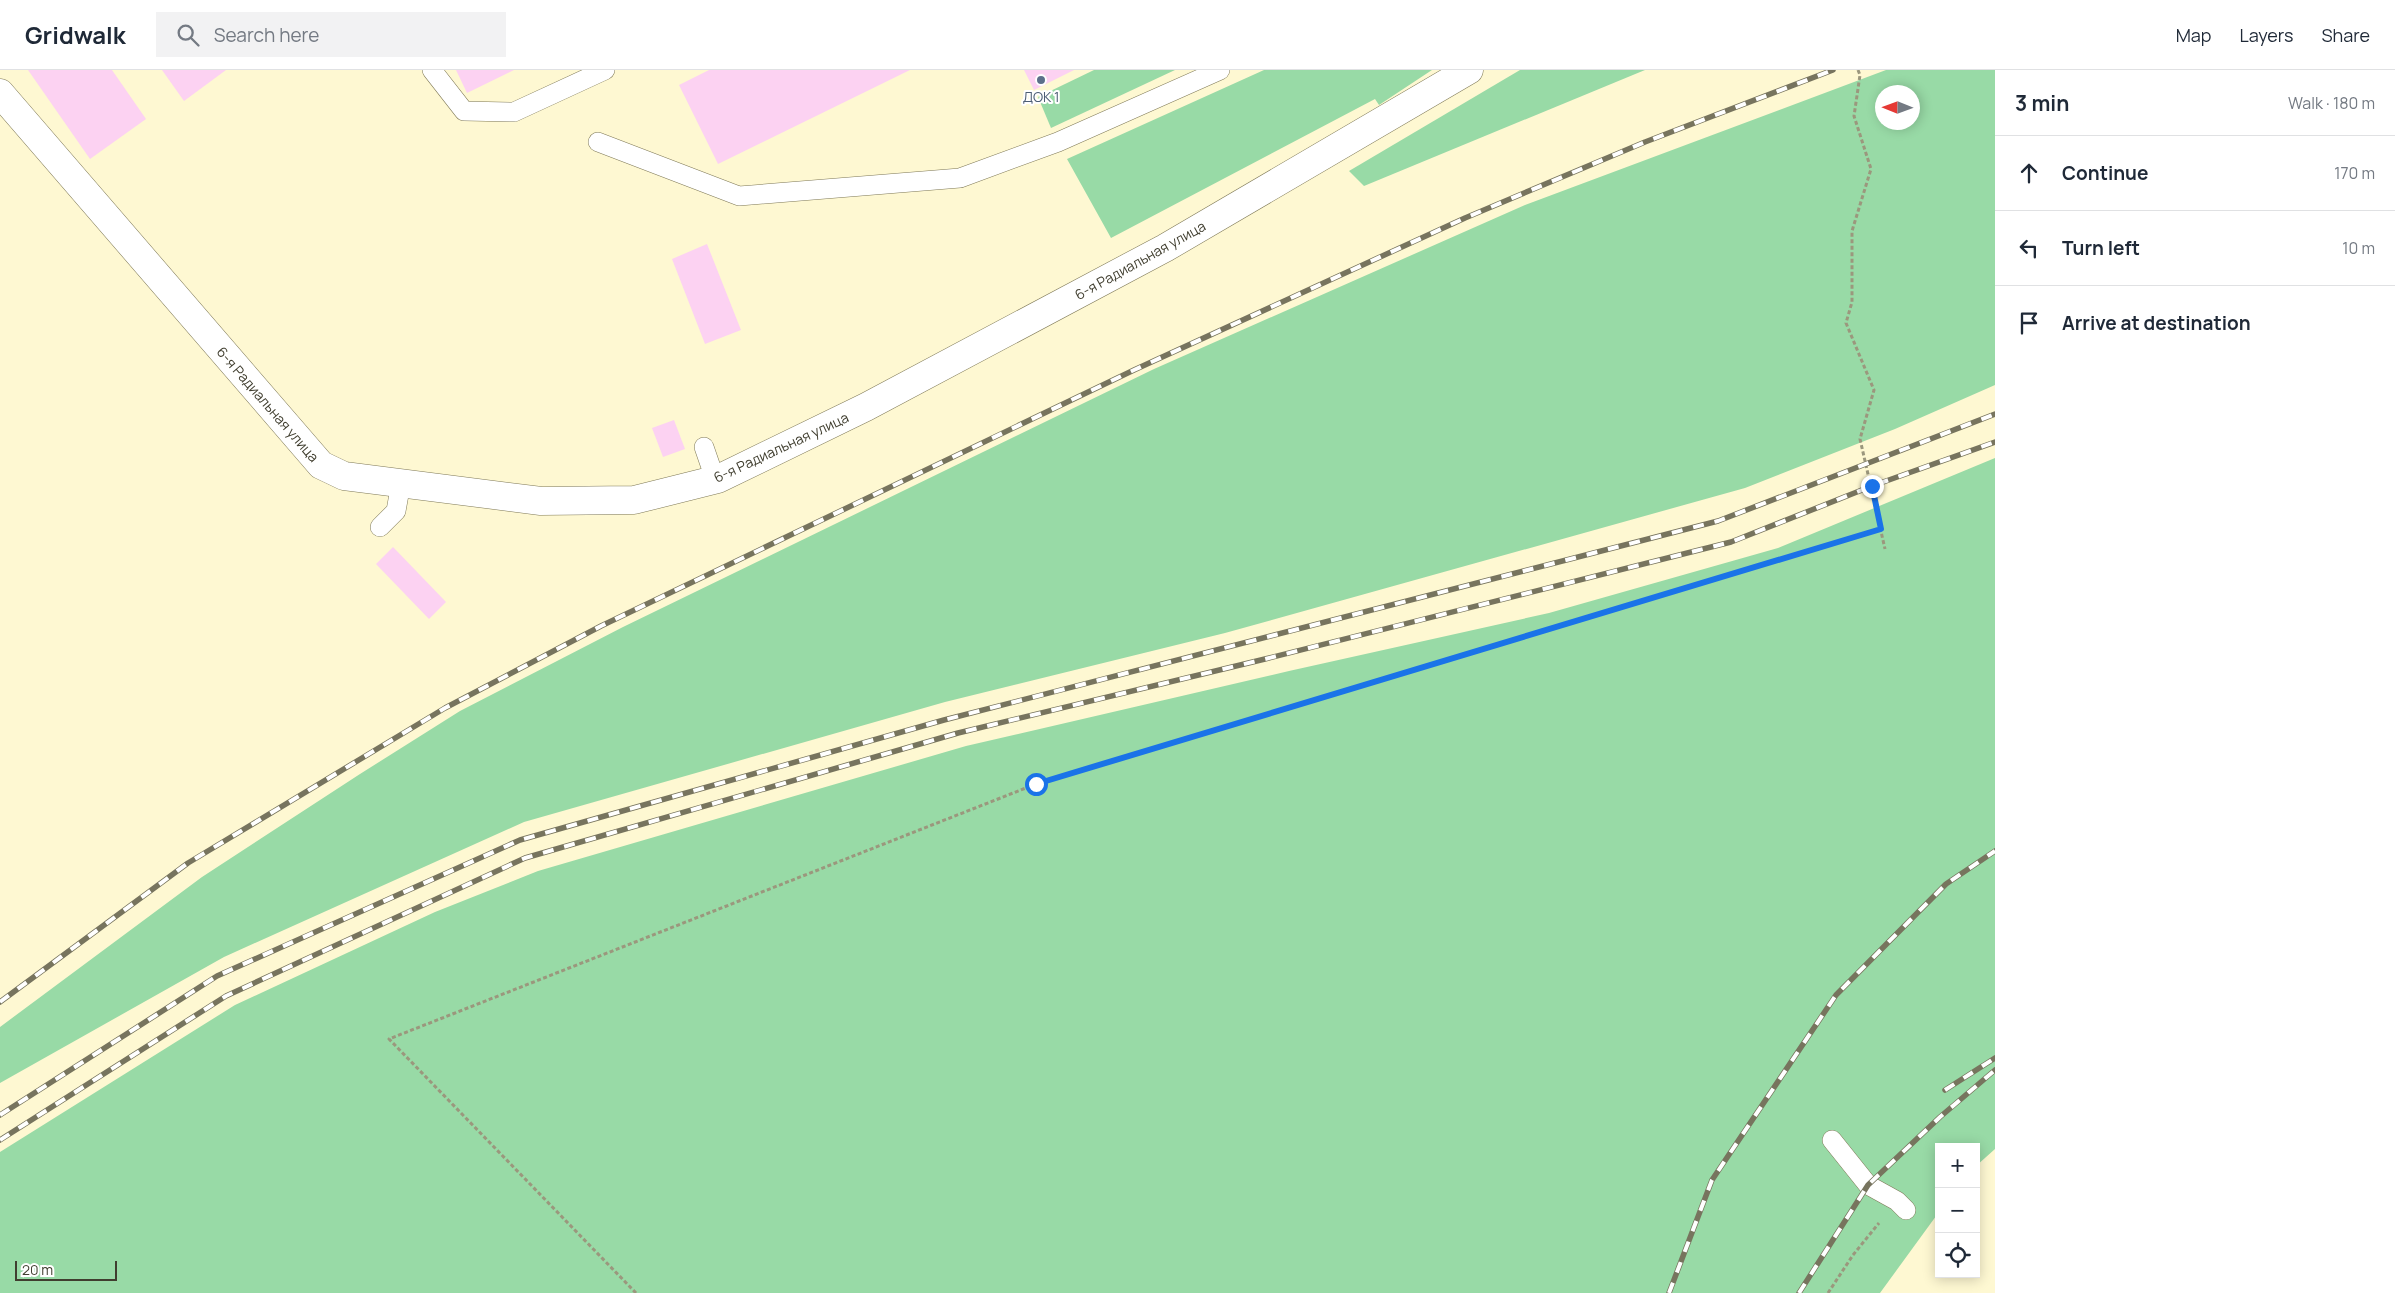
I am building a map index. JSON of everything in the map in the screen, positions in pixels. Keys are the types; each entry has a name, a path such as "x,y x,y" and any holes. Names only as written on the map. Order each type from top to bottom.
{"street":[{"name":"6-я Радиальная улица","path":"0,93 321,465 344,476 541,501 634,500 716,479 866,407 1166,248 1469,70"}],"lane":[{"path":"432,70 464,111 514,112 605,70"},
{"path":"598,142 739,196 960,178 1058,142 1220,70"},
{"path":"704,447 716,479"},
{"path":"380,527 396,512 401,484"},
{"path":"1832,1140 1868,1185 1902,1205"}],"path":[{"path":"1858,70 1860,75 1854,116 1871,170 1852,232 1852,302 1846,323 1874,390 1860,438 1885,549"},
{"path":"636,1293 389,1039 1036,784 1881,529"},
{"path":"1828,1293 1853,1254 1902,1205"}],"green space":[{"path":"1094,70 1175,70 1051,128 1038,97"},
{"path":"1264,70 1432,70 1379,105 1375,99 1111,238 1067,159"},
{"path":"1520,70 1645,70 1364,186 1349,171"},
{"path":"1886,70 1995,70 1995,385 1895,429 1745,488 1225,633 945,702 524,822 224,957 0,1083 0,1027 202,877 460,711 623,627 1154,369 1525,205"},
{"path":"1995,458 1995,1149 1980,1162 1980,1143 1935,1143 1935,1217 1880,1293 0,1293 0,1152 235,1005 435,912 538,871 966,746 1549,613 1778,548"}],"building":[{"path":"28,70 112,70 146,119 90,159"},
{"path":"162,70 226,70 184,101"},
{"path":"456,70 514,70 467,93"},
{"path":"709,70 910,70 718,164 679,85"},
{"name":"ДОК 1","path":"1024,70 1074,70 1034,90"},
{"path":"707,244 741,330 705,344 672,259"},
{"path":"674,420 685,449 663,457 652,428"},
{"path":"393,547 446,602 429,619 376,564"}],"railway":[{"path":"0,1002 188,863 445,708 601,626 1134,370 1465,218 1645,142 1833,70"},
{"path":"0,1115 217,976 520,840 944,720 1718,521 1995,414"},
{"path":"0,1140 226,996 525,858 958,733 1265,659 1731,542 1872,486 1995,442"},
{"path":"1669,1293 1712,1180 1836,995 1946,884 1995,851"},
{"path":"1945,1090 1995,1058"},
{"path":"1799,1293 1868,1185 1940,1117 1995,1070"}],"place":[{"name":"ДОК 1","path":"1041,80"}],"route":[{"path":"1036,784 1881,529 1872,486"}]}
